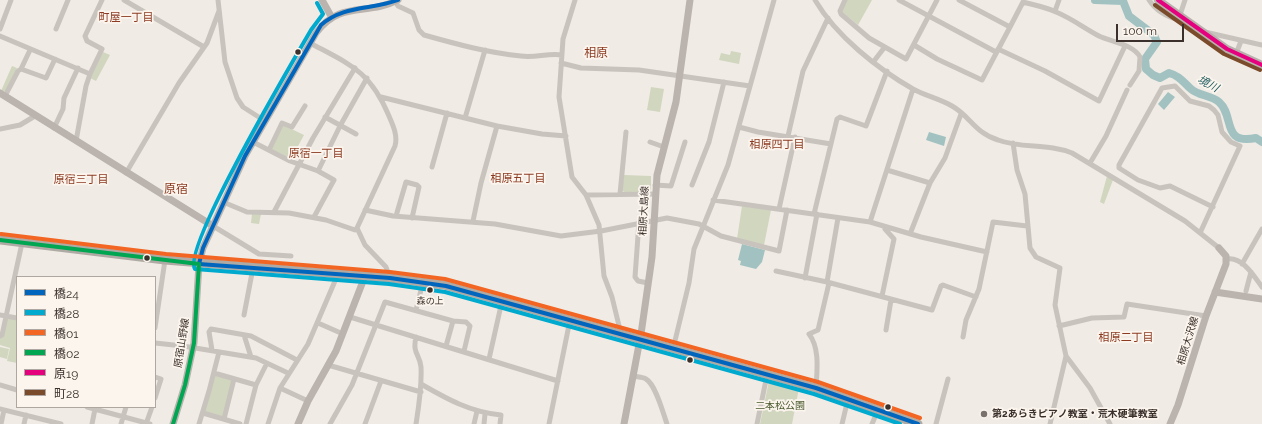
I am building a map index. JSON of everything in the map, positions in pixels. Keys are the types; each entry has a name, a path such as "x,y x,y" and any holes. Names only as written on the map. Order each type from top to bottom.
{"highway":[{"path":"0,240 199,264 390,278 456,288 816,388 918,424"}],"main road":[{"path":"1158,0 1236,54 1262,65"}],"street":[{"path":"0,29 11,0"},
{"path":"56,29 68,0"},
{"path":"76,141 86,86 102,49 87,41 85,36 102,0"},
{"path":"124,0 204,47"},
{"path":"218,0 225,62 237,98 243,107 265,121"},
{"path":"322,0 331,16 346,9 393,1 398,6 412,13 419,30 424,35 460,45 522,56 550,54 562,55"},
{"path":"575,0 565,31 559,88 572,177 586,195 601,231 604,276 614,303 621,334"},
{"name":"相原大島線","path":"624,424 634,376 648,283 654,219 655,185 674,112 690,0"},
{"path":"673,349 689,283 694,249 728,164 774,0"},
{"path":"815,0 828,18 853,46 913,89 951,106 979,131 987,136 1000,141 1061,149 1090,163 1185,221 1224,253 1226,261 1234,258 1242,264 1251,272 1262,287"},
{"path":"845,0 840,13 884,48 906,59 936,0"},
{"path":"899,0 997,51 1045,71 1099,101 1125,46"},
{"path":"958,0 1010,28"},
{"path":"1055,11 1060,0"},
{"path":"1149,0 1158,11 1178,20 1182,17 1185,0"},
{"path":"914,45 938,59 982,80 1010,28 1021,1 1055,11 1099,36 1125,46 1135,52 1140,57 1139,71 1129,88 1106,136 1090,163"},
{"path":"126,173 178,83 204,47 219,11"},
{"name":"原宿山野線","path":"173,424 185,385 193,348 199,264 203,248 223,202 253,142 321,25 331,16"},
{"path":"788,136 802,71 828,18"},
{"path":"1203,32 1262,46"},
{"path":"0,36 30,50 90,74"},
{"path":"1236,54 1241,42"},
{"path":"310,43 355,68 367,78 381,96 391,121 396,140 357,228 365,245 386,267 390,278"},
{"path":"874,61 884,48"},
{"path":"30,50 21,68 16,73 2,95 259,254 291,256"},
{"path":"465,118 485,50"},
{"path":"21,68 46,78 55,59"},
{"path":"561,63 581,68 639,70 750,86"},
{"path":"54,128 63,109 64,98 78,68"},
{"path":"274,212 325,117 355,68"},
{"path":"805,278 815,214 831,144 839,117 865,126 868,124 887,71"},
{"path":"318,172 340,126 367,78"},
{"path":"692,185 709,142 724,82"},
{"path":"1200,233 1212,207 1240,146 1231,142 1222,132 1217,114 1212,108 1190,101 1174,86 1162,88 1119,165 1119,168 1138,180 1160,188 1170,186 1212,207"},
{"path":"870,222 913,89"},
{"path":"381,96 497,126 542,134 566,136"},
{"path":"269,150 282,123 292,127 305,106"},
{"path":"432,167 447,113"},
{"path":"910,234 930,183 945,158 961,114"},
{"path":"0,129 20,125 35,116"},
{"path":"325,117 356,134"},
{"path":"473,221 481,184 497,126"},
{"path":"739,127 758,132 831,144"},
{"path":"620,194 626,132"},
{"path":"779,209 795,137"},
{"path":"253,142 334,180 314,218"},
{"path":"650,142 664,147"},
{"path":"655,185 671,186 685,142"},
{"path":"1013,143 1017,170 1025,194 1029,244 1032,252 1036,256 1060,268 1054,305 1066,356 1091,390 1110,424"},
{"path":"887,170 930,183"},
{"path":"396,216 406,182 417,184 419,187 412,218"},
{"path":"586,195 655,194"},
{"path":"713,200 870,222 910,234 987,252"},
{"path":"223,202 247,212 289,213 314,218 356,230 357,228"},
{"path":"365,210 412,218 473,221 516,227 561,236 601,231 654,219 667,218 702,226 721,236 779,251 787,210"},
{"path":"816,388 818,362 813,340 809,334 818,330 828,282 838,218"},
{"path":"639,222 635,279 648,283"},
{"path":"962,337 966,320 976,297 993,222 1027,226"},
{"path":"879,225 889,231 894,239 882,296"},
{"path":"1242,264 1262,229"},
{"path":"0,336 2,335 7,316 22,243"},
{"path":"156,321 165,260"},
{"name":"相原大沢線","path":"1170,424 1178,405 1206,316 1226,261"},
{"path":"244,315 253,268"},
{"path":"776,271 828,282 932,310 940,286 943,284 976,297"},
{"path":"1246,291 1251,272"},
{"path":"268,424 280,388 288,373 308,344 338,274"},
{"path":"298,424 343,334 365,276"},
{"path":"416,310 423,282"},
{"path":"1215,292 1262,300"},
{"path":"886,330 891,300"},
{"path":"330,424 357,373 384,304 387,301 453,321 466,322 470,326 464,351"},
{"path":"489,360 502,301"},
{"path":"1059,326 1092,318 1124,317 1127,304 1206,316"},
{"path":"0,315 16,318"},
{"path":"350,317 558,381"},
{"path":"549,424 570,320"},
{"path":"446,346 453,321"},
{"path":"318,323 343,334"},
{"path":"212,350 208,332 210,330 251,336 297,360"},
{"path":"244,335 251,357"},
{"path":"416,337 414,348 421,365 421,392 416,424"},
{"path":"156,343 212,350 251,357 288,373"},
{"path":"199,424 219,352"},
{"path":"1050,424 1066,356"},
{"path":"246,424 256,385 267,363"},
{"path":"328,365 421,392"},
{"path":"214,373 256,385"},
{"path":"757,424 767,375"},
{"path":"634,376 646,379 651,386 658,397 667,424"},
{"path":"156,377 161,379 156,395"},
{"path":"224,419 234,379"},
{"path":"936,424 948,379"},
{"path":"365,424 381,380"},
{"path":"421,384 452,402 485,414 501,415 500,424"},
{"path":"0,385 16,390"},
{"path":"280,388 308,402"},
{"path":"842,424 848,399"},
{"path":"92,408 124,416 147,424 152,408"},
{"path":"122,424 126,408"},
{"path":"0,424 2,409 48,422 61,424"},
{"path":"92,424 95,409"},
{"path":"872,424 878,410"},
{"path":"474,424 477,411"},
{"path":"203,413 240,424"},
{"path":"484,424 485,414"},
{"path":"24,424 26,415"}],"green space":[{"path":"847,0 872,0 858,25 841,11"},
{"path":"731,51 741,53 739,64 719,60 721,53 730,55"},
{"path":"103,52 110,55 96,81 90,78"},
{"path":"12,66 17,68 6,91 1,91"},
{"path":"651,87 664,89 660,112 647,110"},
{"path":"283,125 304,135 291,159 271,149"},
{"path":"624,175 651,176 651,191 649,193 624,192 622,190"},
{"path":"1107,176 1113,180 1104,204 1100,202"},
{"path":"742,206 771,210 764,245 737,239"},
{"path":"252,214 261,214 259,224 251,223"},
{"path":"7,316 16,318 16,363 7,361 10,348 0,345 0,336"},
{"path":"0,347 9,349 7,359 0,357"},
{"path":"214,373 234,379 224,419 203,413"},
{"name":"二本松公園","path":"771,380 799,388 792,424 760,424 769,381"}],"water":[{"path":"1168,92 1175,97 1164,110 1158,104"},
{"path":"929,132 946,137 944,146 926,140"},
{"path":"742,244 765,250 762,262 756,269 740,265 741,261 738,260"}],"waterway":[{"name":"境川","path":"1095,0 1123,1 1129,16 1154,35 1157,42 1145,59 1146,69 1153,75 1160,78 1169,73 1173,74 1194,91 1216,100 1224,108 1233,133 1238,137 1245,139 1256,138 1262,142"}],"transit line":[{"name":"橋24","path":"398,0 348,11 339,14 321,25 245,156 203,248 199,264 390,278 446,286 816,388 918,424"},
{"name":"原19","path":"1158,0 1227,49 1262,65"},
{"name":"橋28","path":"317,3 323,14 311,30 284,76 221,192 195,254 195,269 389,284 445,292 814,394 900,424"},
{"name":"町28","path":"1155,5 1224,54 1260,70"},
{"name":"橋01","path":"1,234 166,254 390,272 445,279 818,382 920,418"},
{"name":"橋02","path":"0,240 199,264 194,343 185,385 173,424"}],"place":[{"name":"森の上","path":"430,290"},
{"name":"第2あらきピアノ教室・荒木硬筆教室","path":"984,414"}],"district":[{"name":"町屋一丁目","path":"126,18"},
{"name":"相原","path":"596,53"},
{"name":"相原四丁目","path":"777,145"},
{"name":"原宿一丁目","path":"316,154"},
{"name":"相原五丁目","path":"518,179"},
{"name":"原宿三丁目","path":"81,180"},
{"name":"原宿","path":"176,189"},
{"name":"相原二丁目","path":"1126,338"}]}
